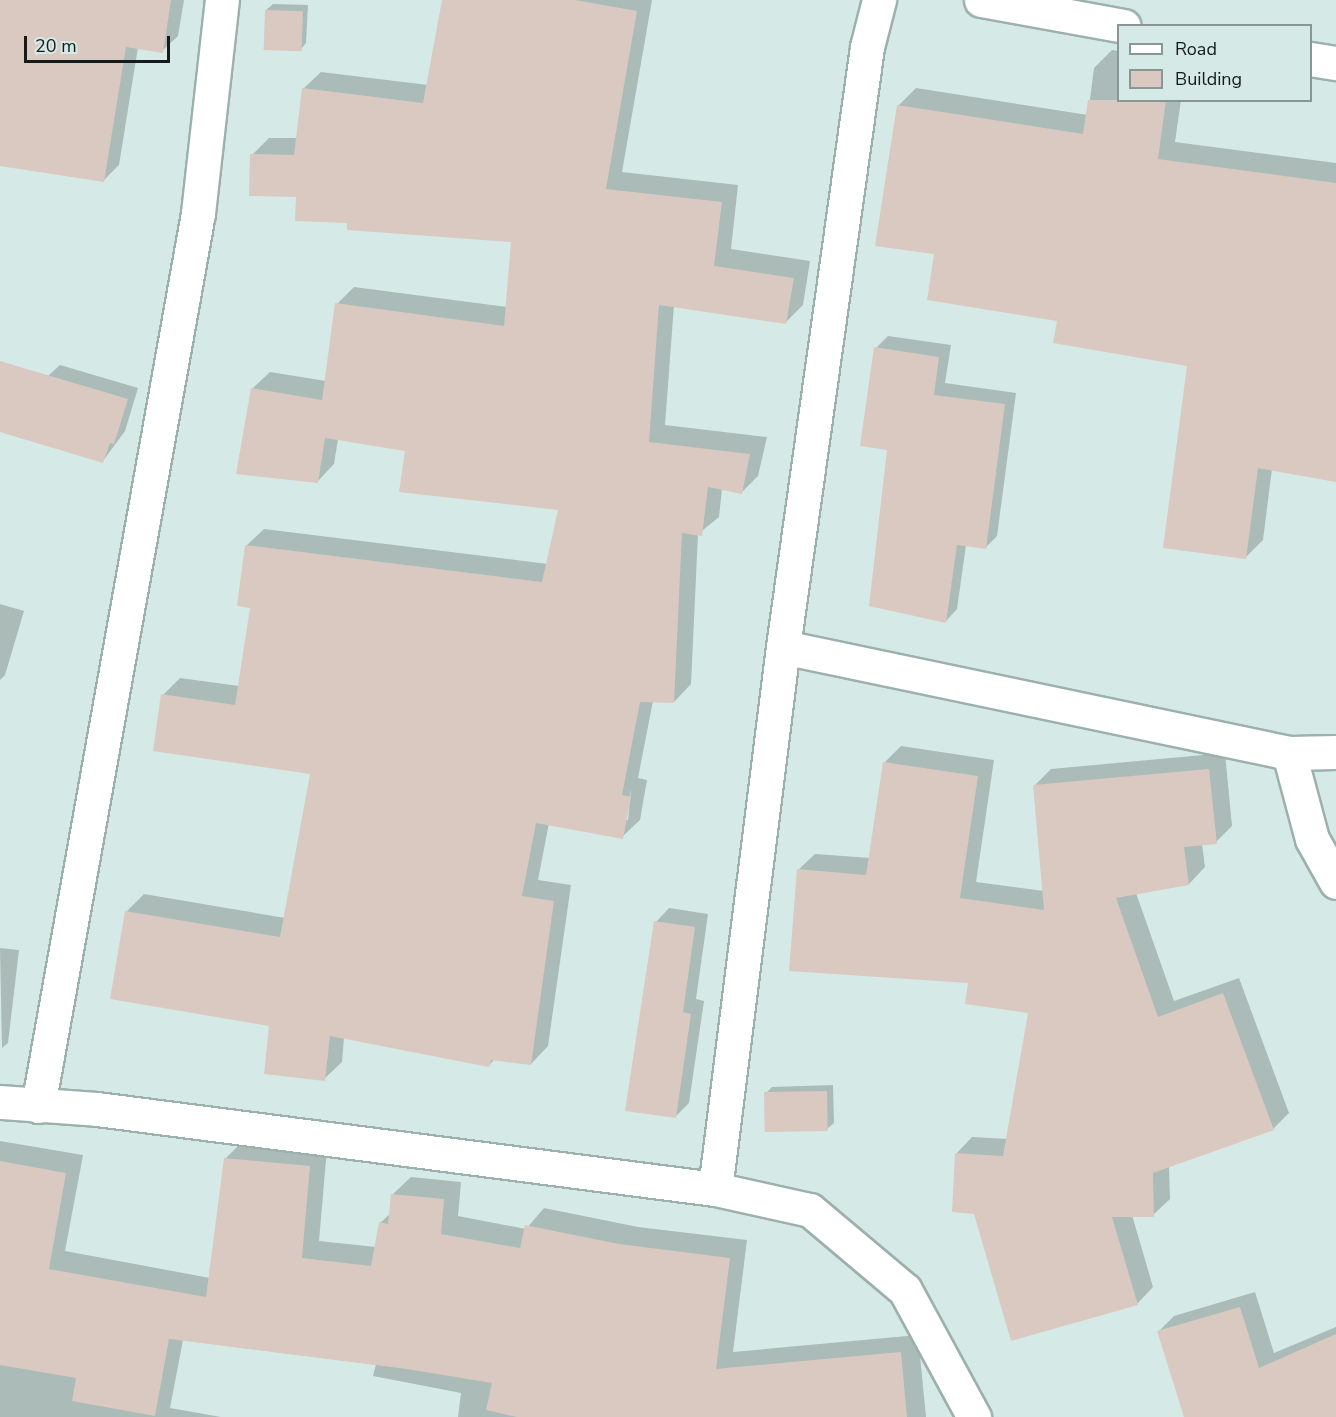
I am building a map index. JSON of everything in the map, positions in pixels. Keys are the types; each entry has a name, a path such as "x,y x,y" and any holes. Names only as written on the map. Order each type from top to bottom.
{"street":[{"path":"38,1106 198,213 222,0"},
{"path":"715,1189 783,647 867,47 879,0"},
{"path":"981,0 1117,25"},
{"path":"1312,58 1336,63"},
{"path":"783,647 1289,753 1336,752"},
{"path":"1289,753 1312,839 1336,882"},
{"path":"0,1102 97,1109 715,1189 810,1210 905,1290 974,1417"}],"building":[{"path":"0,0 171,0 163,53 126,47 104,182 0,166"},
{"path":"442,0 575,0 637,11 606,189 722,202 714,266 794,278 786,324 659,305 649,442 750,454 742,494 708,487 702,536 682,533 674,703 640,702 622,795 631,797 623,839 536,823 522,896 554,901 531,1065 491,1060 489,1067 330,1036 325,1081 264,1074 269,1026 110,999 125,911 280,937 310,774 153,751 161,694 235,705 250,608 237,606 245,545 542,582 558,510 399,492 405,451 325,438 318,483 236,474 251,388 322,400 335,303 504,326 511,242 347,230 347,223 295,221 296,197 249,196 250,154 294,155 302,88 423,103"},
{"path":"265,10 303,11 302,51 264,50"},
{"path":"1088,100 1166,102 1158,159 1336,183 1336,482 1258,468 1246,559 1163,548 1187,366 1053,343 1057,321 927,300 934,254 875,246 897,105 1083,134"},
{"path":"874,347 939,357 934,395 1005,404 986,549 957,545 946,623 869,606 887,450 860,446"},
{"path":"0,361 128,399 114,444 110,443 103,463 0,432"},
{"path":"883,762 978,776 960,898 1044,910 1033,785 1209,769 1217,844 1184,847 1189,885 1116,898 1158,1017 1223,993 1274,1130 1153,1173 1154,1217 1112,1217 1138,1305 1011,1341 974,1214 952,1212 955,1153 1003,1156 1028,1013 965,1004 968,983 789,971 797,869 866,875"},
{"path":"654,921 695,927 683,1012 691,1014 676,1118 625,1111"},
{"path":"827,1091 828,1131 765,1132 764,1092"},
{"path":"224,1158 310,1166 302,1258 371,1266 379,1222 388,1224 391,1194 444,1199 441,1234 520,1248 525,1225 619,1244 730,1258 716,1369 901,1352 907,1417 517,1417 486,1410 492,1383 407,1369 169,1339 155,1416 72,1401 76,1378 0,1365 0,1161 66,1173 49,1269 206,1297"},
{"path":"1240,1307 1259,1368 1336,1334 1336,1417 1184,1417 1157,1331"}]}
